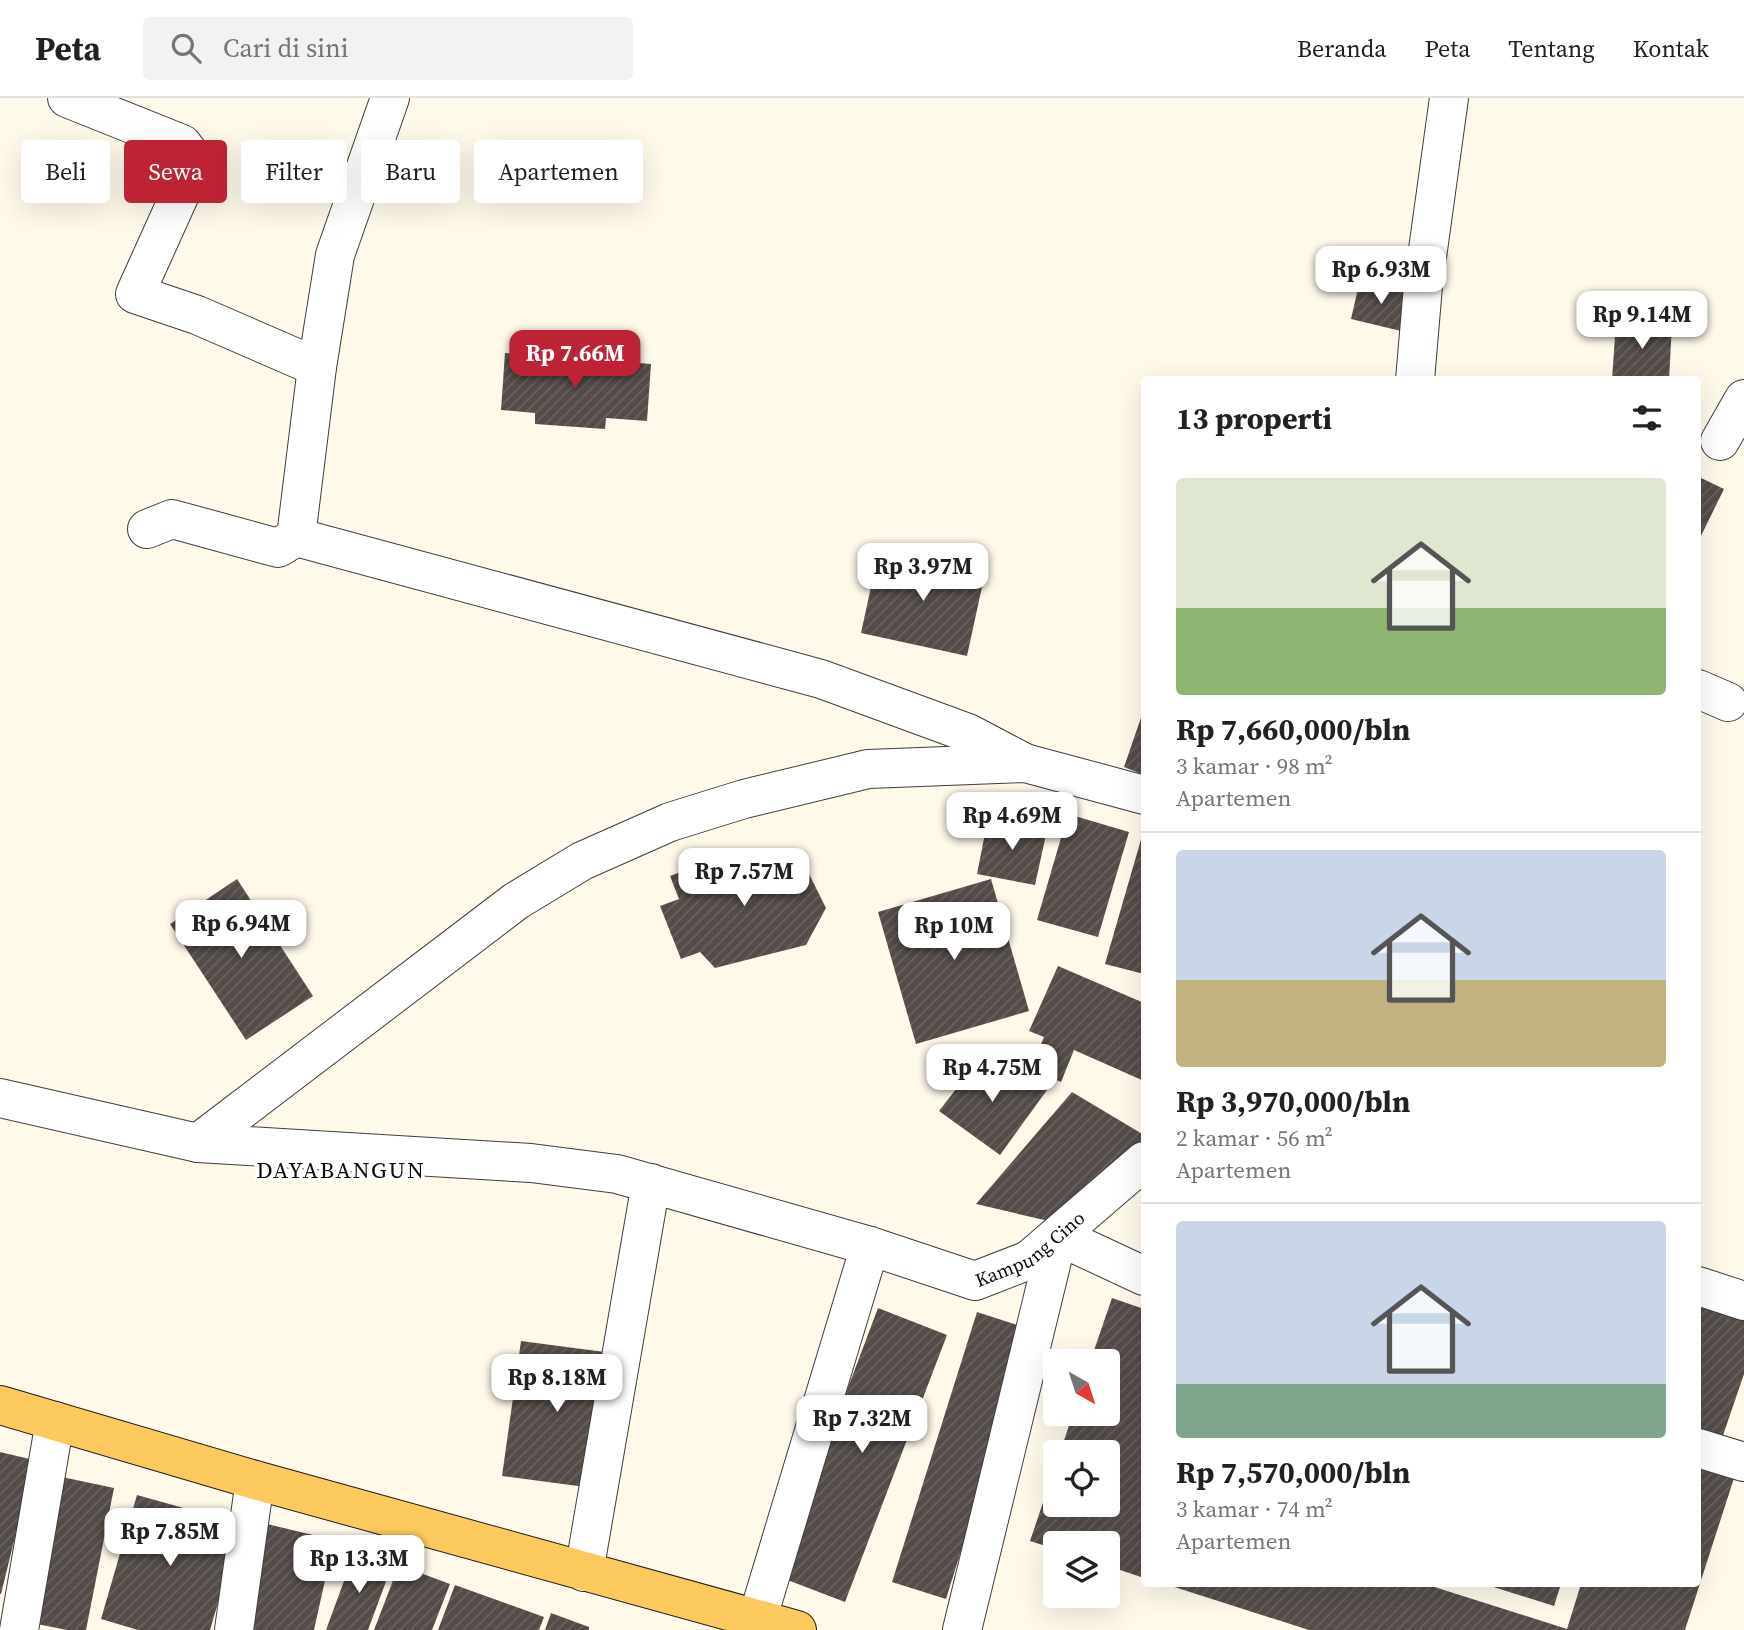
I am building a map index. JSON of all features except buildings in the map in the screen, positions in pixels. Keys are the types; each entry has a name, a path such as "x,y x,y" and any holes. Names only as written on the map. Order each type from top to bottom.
{"main road":[{"path":"0,1405 584,1572 756,1625 797,1630"}],"street":[{"path":"67,98 182,144 195,161 135,294 197,315 317,367"},
{"path":"296,537 317,367 335,255 390,98"},
{"path":"1415,376 1423,286 1449,98"},
{"path":"1720,444 1744,399"},
{"path":"147,529 172,519 278,548 296,537 821,679 968,733 1025,763 1141,794"},
{"path":"198,1143 516,901 582,862 670,822 744,799 868,769 1025,763"},
{"name":"Kampung Cino","path":"0,1098 198,1143 531,1163 617,1174 870,1245 975,1281 1028,1260 1141,1164"},
{"path":"584,1572 651,1183"},
{"path":"962,1630 1058,1236 1141,1275"},
{"path":"756,1625 870,1245"},
{"path":"1701,1287 1744,1301"},
{"path":"19,1630 55,1422"},
{"path":"1701,1449 1744,1462"},
{"path":"234,1630 255,1480"}],"district":[{"name":"DAYABANGUN","path":"341,1170"}]}
